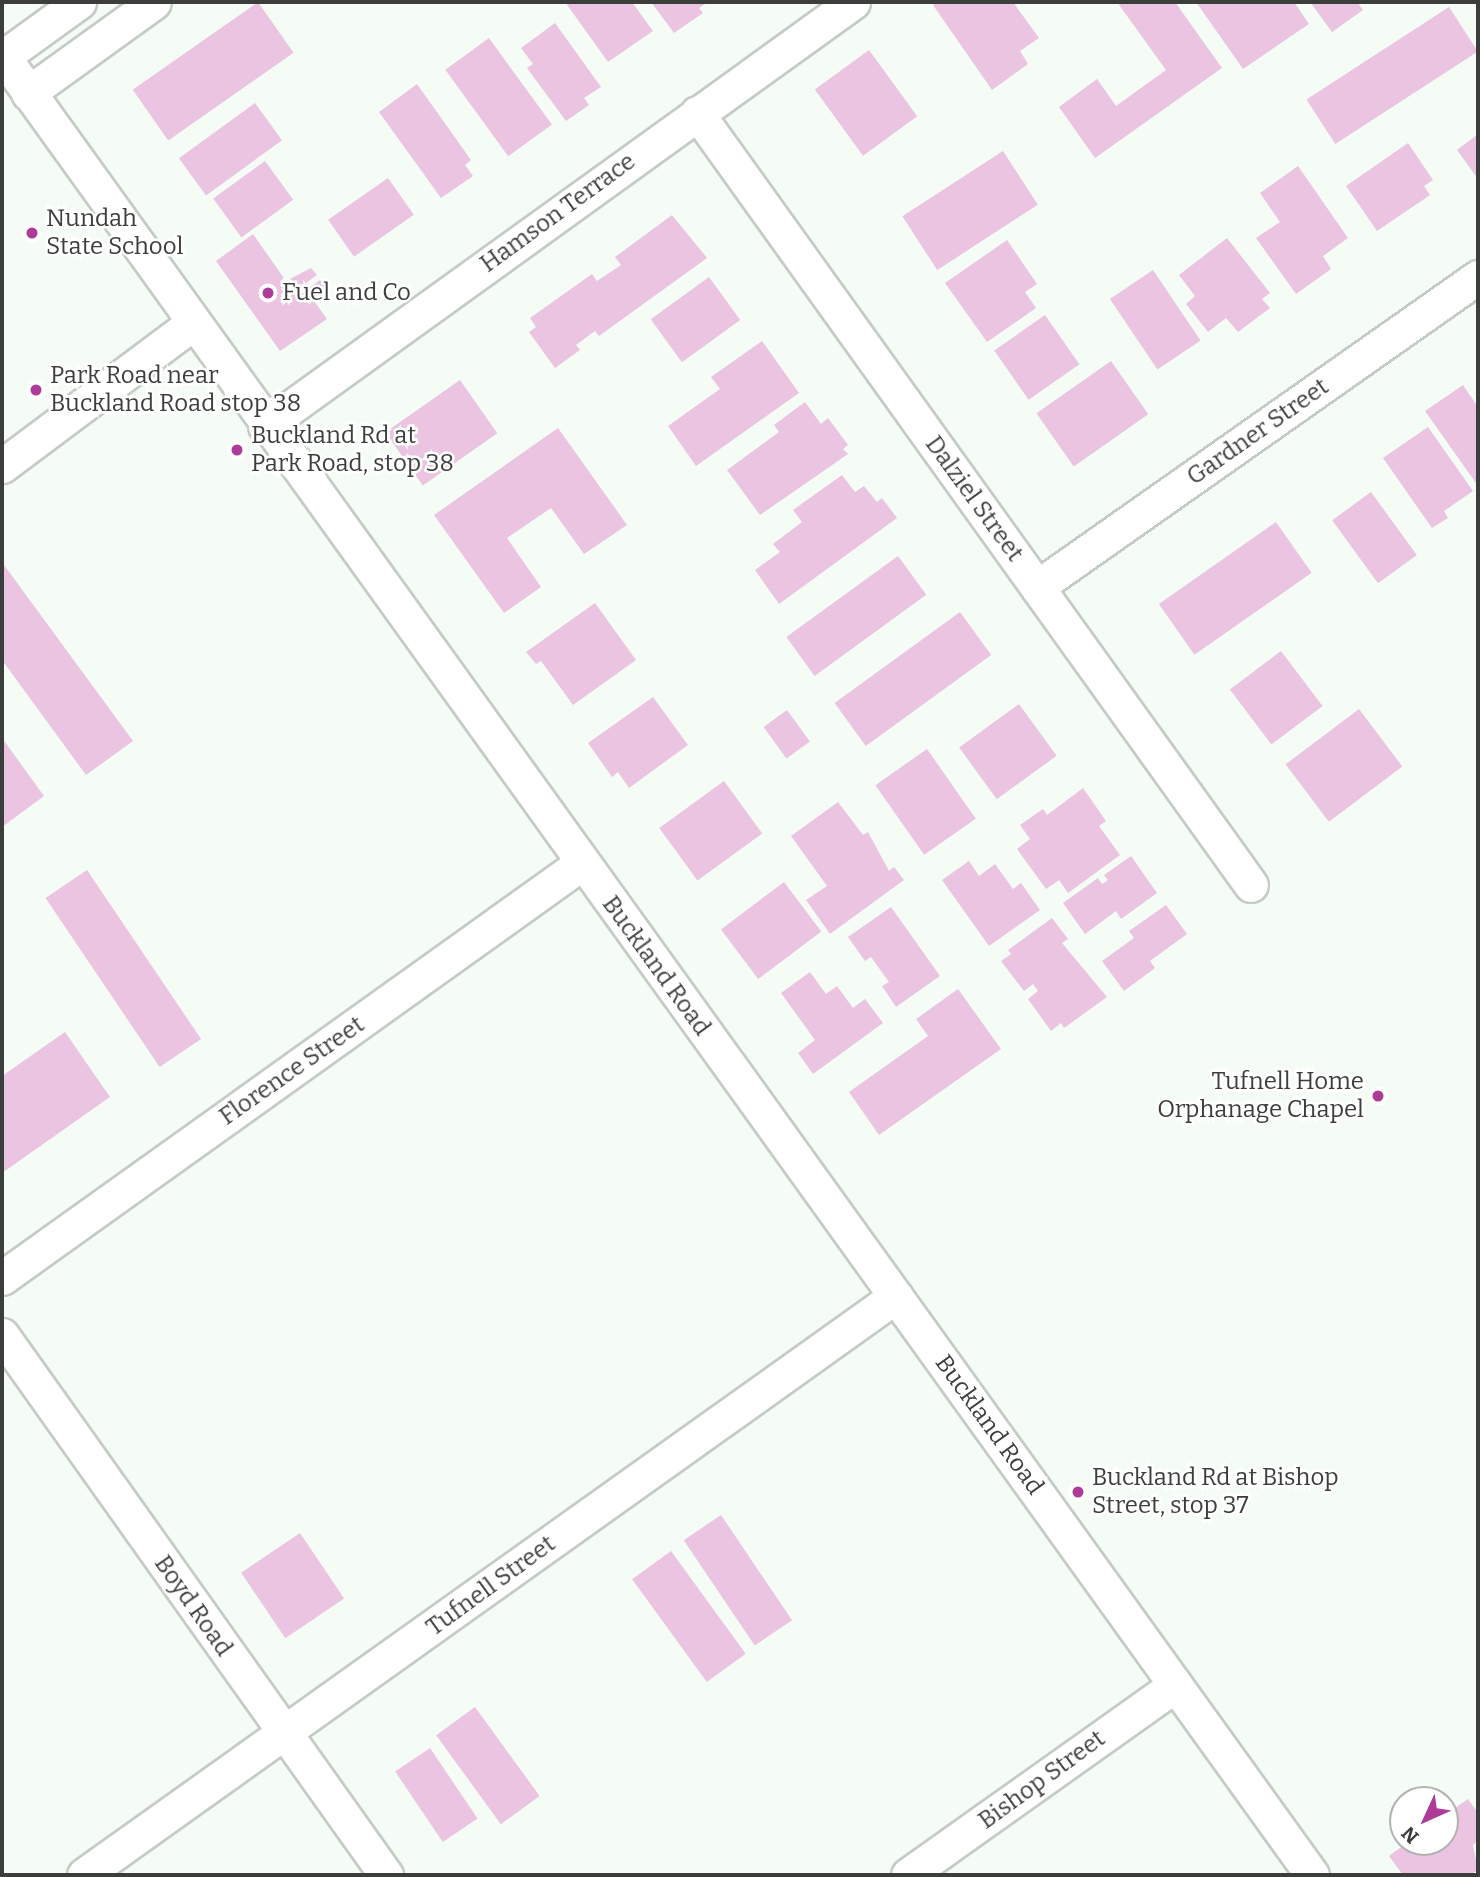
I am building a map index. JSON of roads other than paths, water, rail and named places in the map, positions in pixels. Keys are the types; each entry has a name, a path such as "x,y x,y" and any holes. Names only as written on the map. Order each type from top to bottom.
{"street":[{"path":"2,56 79,2"},
{"path":"28,93 154,2"},
{"name":"Hamson Terrace","path":"265,426 853,2"},
{"name":"Buckland Road","path":"2,56 265,426 1312,1875"},
{"name":"Dalziel Street","path":"697,113 1251,885"},
{"name":"Gardner Street","path":"1037,587 1478,277"},
{"path":"2,466 192,324"},
{"name":"Florence Street","path":"2,1278 582,863"},
{"name":"Tufnell Street","path":"84,1875 284,1735 896,1296"},
{"name":"Boyd Road","path":"2,1335 284,1735 387,1875"},
{"name":"Bishop Street","path":"908,1875 1175,1685"}],"place":[{"name":"Nundah State School","path":"32,233"},
{"name":"Fuel and Co","path":"268,293"},
{"name":"Park Road near Buckland Road stop 38","path":"36,390"},
{"name":"Buckland Rd at Park Road, stop 38","path":"237,450"},
{"name":"Tufnell Home Orphanage Chapel","path":"1378,1096"},
{"name":"Buckland Rd at Bishop Street, stop 37","path":"1078,1492"}]}
